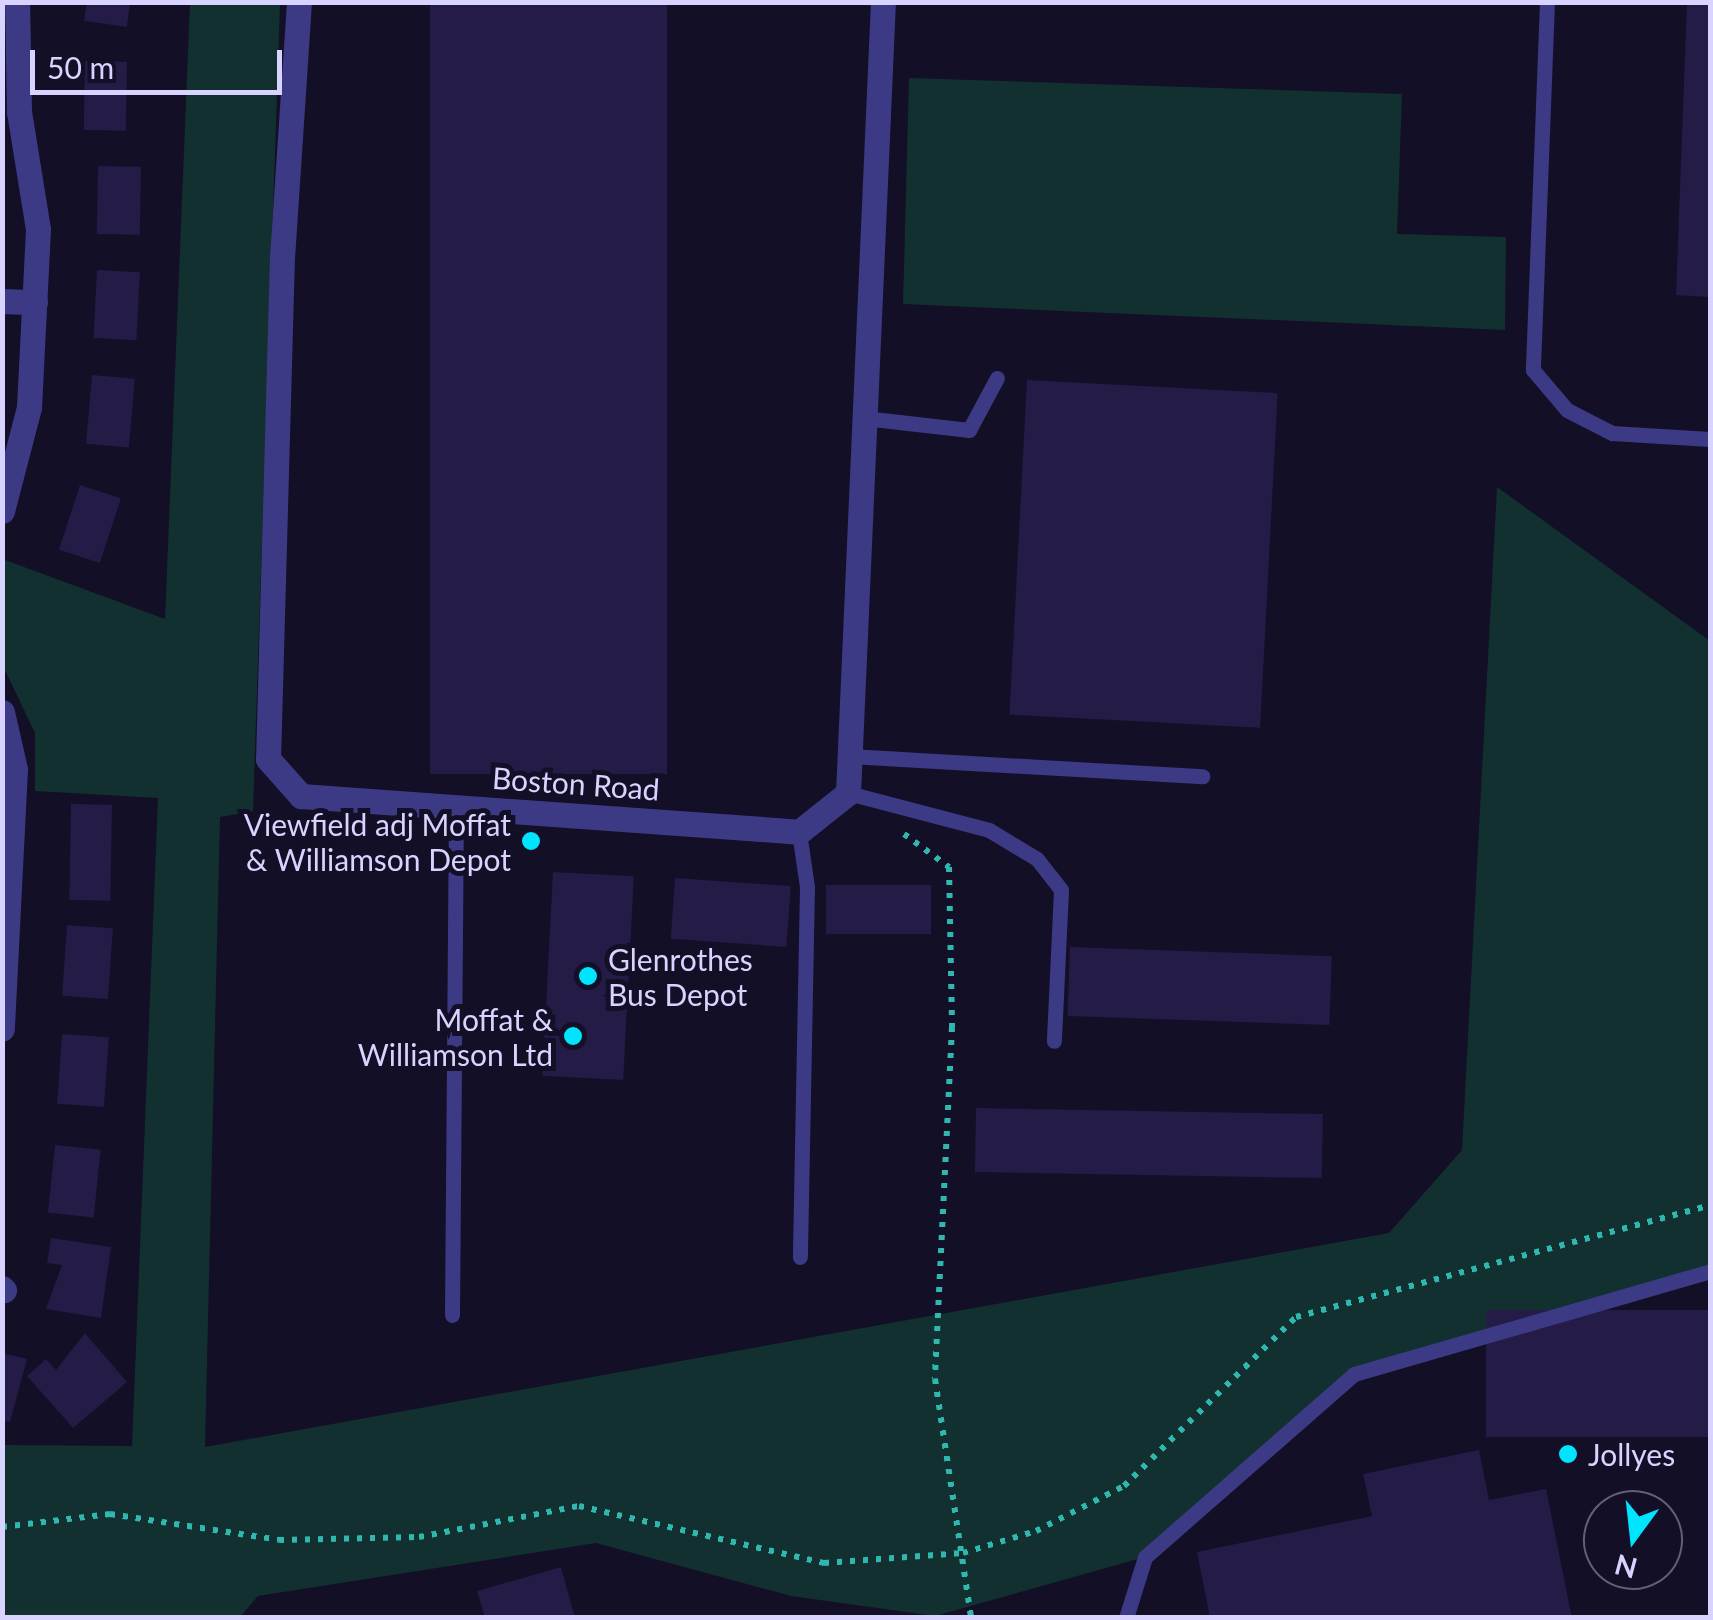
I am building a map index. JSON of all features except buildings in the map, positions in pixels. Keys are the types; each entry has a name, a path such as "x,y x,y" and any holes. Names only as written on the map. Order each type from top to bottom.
{"street":[{"path":"2,511 22,456 35,302 37,215 19,112 17,2"},
{"name":"Boston Road","path":"299,2 282,256 268,759 300,796 799,832"},
{"path":"799,832 848,793 883,2"},
{"path":"2,301 35,302"},
{"path":"2,712 15,769 2,1028"}],"lane":[{"path":"1547,2 1533,370 1567,410 1612,434 1710,439"},
{"path":"864,418 969,430 997,378"},
{"path":"850,756 1202,776"},
{"path":"848,793 988,830 1037,859 1061,890 1054,1041"},
{"path":"452,1314 456,807"},
{"path":"799,832 806,888 800,1257"},
{"path":"1126,1618 1145,1557 1354,1374 1710,1271"}],"path":[{"path":"891,825 949,868 952,1026 935,1379 964,1553 970,1618"},
{"path":"2,1527 110,1514 279,1540 419,1536 579,1506 824,1563 964,1553 1036,1531 1124,1486 1296,1317 1709,1205 1710,1217"}],"green space":[{"path":"190,3 280,3 253,811 220,817 205,1447 1389,1233 1462,1150 1497,487 1710,641 1710,1272 1354,1374 1145,1557 935,1616 791,1596 596,1543 258,1596 240,1617 3,1618 3,1445 132,1446 158,798 35,791 35,733 3,666 3,567 5,560 165,619"},
{"path":"909,78 1402,94 1397,234 1506,237 1505,330 903,304"}],"place":[{"name":"Viewfield adj Moffat & Williamson Depot","path":"531,841"},
{"name":"Glenrothes Bus Depot","path":"588,976"},
{"name":"Moffat & Williamson Ltd","path":"573,1036"},
{"name":"Jollyes","path":"1568,1454"}]}
